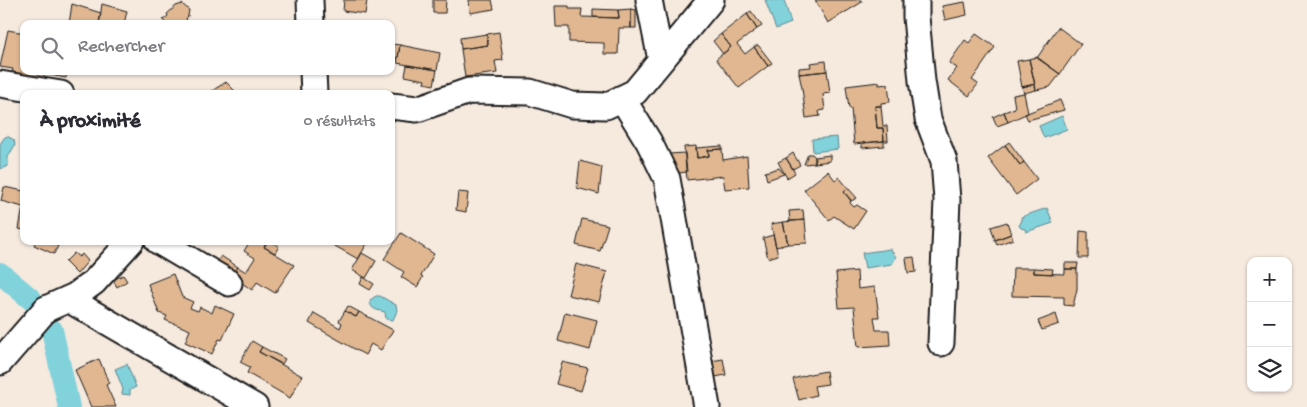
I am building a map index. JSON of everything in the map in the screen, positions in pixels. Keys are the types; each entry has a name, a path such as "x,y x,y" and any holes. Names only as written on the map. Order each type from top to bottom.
{"street":[{"path":"310,0 311,20"},
{"path":"649,0 661,60"},
{"path":"395,106 417,109 469,91 530,92 572,105 606,106 635,92 712,0"},
{"path":"916,0 922,80 928,119 944,161 947,200 941,343"},
{"path":"313,75 314,90"},
{"path":"0,84 37,90"},
{"path":"622,98 649,142 666,179 707,407"},
{"path":"0,362 18,344 46,308 75,296 94,282 127,245"},
{"path":"165,245 229,283"},
{"path":"68,299 255,407"}],"water":[{"path":"765,0 784,0 791,23 776,29"},
{"path":"1062,116 1067,129 1044,138 1039,126"},
{"path":"7,136 14,140 15,145 8,157 8,166 0,169 0,144"},
{"path":"837,137 838,149 813,152 812,139"},
{"path":"1047,208 1053,223 1026,232 1025,229 1019,226 1022,220 1021,217"},
{"path":"890,249 896,257 892,264 865,268 862,253"},
{"path":"380,296 396,305 397,311 393,320 386,319 385,312 374,309 371,306 370,300"},
{"path":"127,364 136,387 130,390 130,395 122,394 123,389 115,369"}],"building":[{"path":"344,0 367,0 365,14 343,11"},
{"path":"433,0 446,0 445,13 433,13"},
{"path":"469,0 492,0 494,9 470,13"},
{"path":"815,0 861,0 862,2 828,23"},
{"path":"965,2 967,15 945,20 942,6"},
{"path":"72,4 101,13 100,20 70,20"},
{"path":"102,4 127,11 125,20 100,20"},
{"path":"182,4 189,10 187,20 163,20 168,16 167,14 176,6"},
{"path":"555,6 569,6 569,9 582,9 581,17 619,18 618,10 631,9 631,28 619,28 618,54 604,54 604,43 569,42 569,27 556,27"},
{"path":"593,9 618,10 619,18 593,17"},
{"path":"631,9 636,10 636,28 631,28"},
{"path":"751,11 762,26 757,29 747,14"},
{"path":"747,14 757,29 737,44 745,54 754,47 768,66 739,88 716,59 731,47 721,34"},
{"path":"1058,27 1081,44 1060,74 1037,58"},
{"path":"8,30 20,32 20,74 12,72 13,69 0,67"},
{"path":"499,32 503,60 495,61 497,73 465,77 461,49 488,45 487,34"},
{"path":"487,34 488,45 461,49 460,38"},
{"path":"721,34 731,47 723,54 713,41"},
{"path":"976,34 995,47 972,80 978,84 969,96 948,80 957,68 949,63 965,40 969,43"},
{"path":"395,44 400,45 398,58 395,58"},
{"path":"400,45 440,53 437,70 397,63"},
{"path":"758,45 772,63 768,66 754,47"},
{"path":"1037,57 1060,74 1050,87 1036,90 1029,59"},
{"path":"1029,59 1035,84 1022,87 1017,61"},
{"path":"826,61 827,71 799,74 799,68 811,67 810,63"},
{"path":"407,65 437,70 434,85 424,83 425,80 405,76"},
{"path":"827,71 830,93 823,94 825,110 819,111 820,116 806,118 799,74"},
{"path":"28,75 44,75 44,78"},
{"path":"50,75 66,75 66,78"},
{"path":"226,82 234,90 213,90"},
{"path":"879,82 879,85 888,84 890,102 881,103 881,106 875,106 877,128 883,128 884,141 854,144 851,108 849,108 846,86"},
{"path":"1035,84 1036,90 1024,93 1022,87"},
{"path":"1024,93 1028,113 1008,122 1004,112 1015,108 1013,95"},
{"path":"1060,100 1064,110 1028,120 1025,114"},
{"path":"875,106 881,106 883,126 887,126 888,141 884,141 883,128 877,128"},
{"path":"1004,112 1008,122 997,126 993,117"},
{"path":"884,141 884,146 862,148 862,143"},
{"path":"1009,142 1024,162 1020,165 1005,145"},
{"path":"1005,145 1020,165 1024,162 1037,179 1016,195 988,158"},
{"path":"696,146 697,158 709,156 708,150 722,149 723,160 747,156 749,187 725,189 723,176 687,180 684,147"},
{"path":"722,146 722,149 708,150 709,156 697,158 696,148"},
{"path":"685,153 687,172 671,174 669,154"},
{"path":"793,153 800,165 793,169 786,158"},
{"path":"808,154 812,154 815,157 815,163 804,164"},
{"path":"830,155 830,161 815,163 815,157"},
{"path":"786,158 795,173 787,178 778,162"},
{"path":"580,161 602,167 599,194 577,188"},
{"path":"779,168 784,174 767,180 765,172"},
{"path":"828,171 835,180 839,177 848,188 844,192 851,200 850,203 854,207 857,205 866,211 854,229 834,216 829,220 804,190"},
{"path":"4,187 20,190 20,206 1,201"},
{"path":"848,188 857,198 851,201 844,192"},
{"path":"458,192 468,193 466,212 456,210"},
{"path":"803,210 804,220 790,221 789,211"},
{"path":"582,219 608,225 600,251 576,245"},
{"path":"805,220 807,243 788,244 783,222"},
{"path":"783,222 788,244 776,247 771,224"},
{"path":"1007,222 1011,234 995,240 991,227"},
{"path":"1080,231 1088,232 1088,258 1079,258"},
{"path":"401,233 434,254 417,287 401,277 404,272 384,259 395,245"},
{"path":"1011,234 1013,239 997,245 995,240"},
{"path":"773,235 778,255 768,258 763,238"},
{"path":"34,245 56,245 58,246 54,254"},
{"path":"248,245 265,245 264,247 294,265 275,293 257,282 252,290 232,276 238,267 246,272 255,258 244,251"},
{"path":"265,245 279,246 275,253 264,247"},
{"path":"333,245 366,245 358,259"},
{"path":"74,253 79,257 82,254 88,261 77,274 65,262"},
{"path":"362,253 376,261 366,278 352,270"},
{"path":"221,256 238,267 232,276 215,265"},
{"path":"914,257 916,272 908,273 906,258"},
{"path":"1065,263 1078,263 1077,269 1065,269"},
{"path":"576,264 607,272 599,302 568,295"},
{"path":"1013,268 1034,268 1034,273 1065,274 1065,269 1077,269 1077,289 1073,306 1064,305 1064,297 1012,296"},
{"path":"1034,268 1053,269 1052,274 1034,273"},
{"path":"857,271 858,289 875,287 879,317 874,317 876,330 889,330 890,345 858,347 854,307 839,308 836,273"},
{"path":"173,274 182,297 193,302 190,308 198,311 200,307 212,313 215,305 234,314 222,340 219,339 212,354 185,342 190,330 165,320 167,316 159,313 148,284"},
{"path":"123,275 127,281 117,287 113,280"},
{"path":"363,277 374,284 370,290 360,284"},
{"path":"348,306 359,312 356,317 345,311"},
{"path":"345,311 356,317 359,312 393,330 381,350 371,344 365,355 309,323 314,313 340,328 342,323 339,321"},
{"path":"565,312 597,320 590,350 558,341"},
{"path":"1056,314 1059,324 1042,330 1038,321"},
{"path":"252,341 262,347 259,352 302,376 290,398 247,373 250,367 240,362"},
{"path":"262,347 285,359 282,364 259,352"},
{"path":"99,359 109,383 106,385 116,407 91,407 75,370"},
{"path":"723,359 726,375 715,377 711,361"},
{"path":"562,362 588,368 581,391 556,384"},
{"path":"826,371 828,384 814,386 816,395 799,400 793,379"}],"waterway":[{"path":"0,273 32,300"},
{"path":"52,330 69,407"}]}
